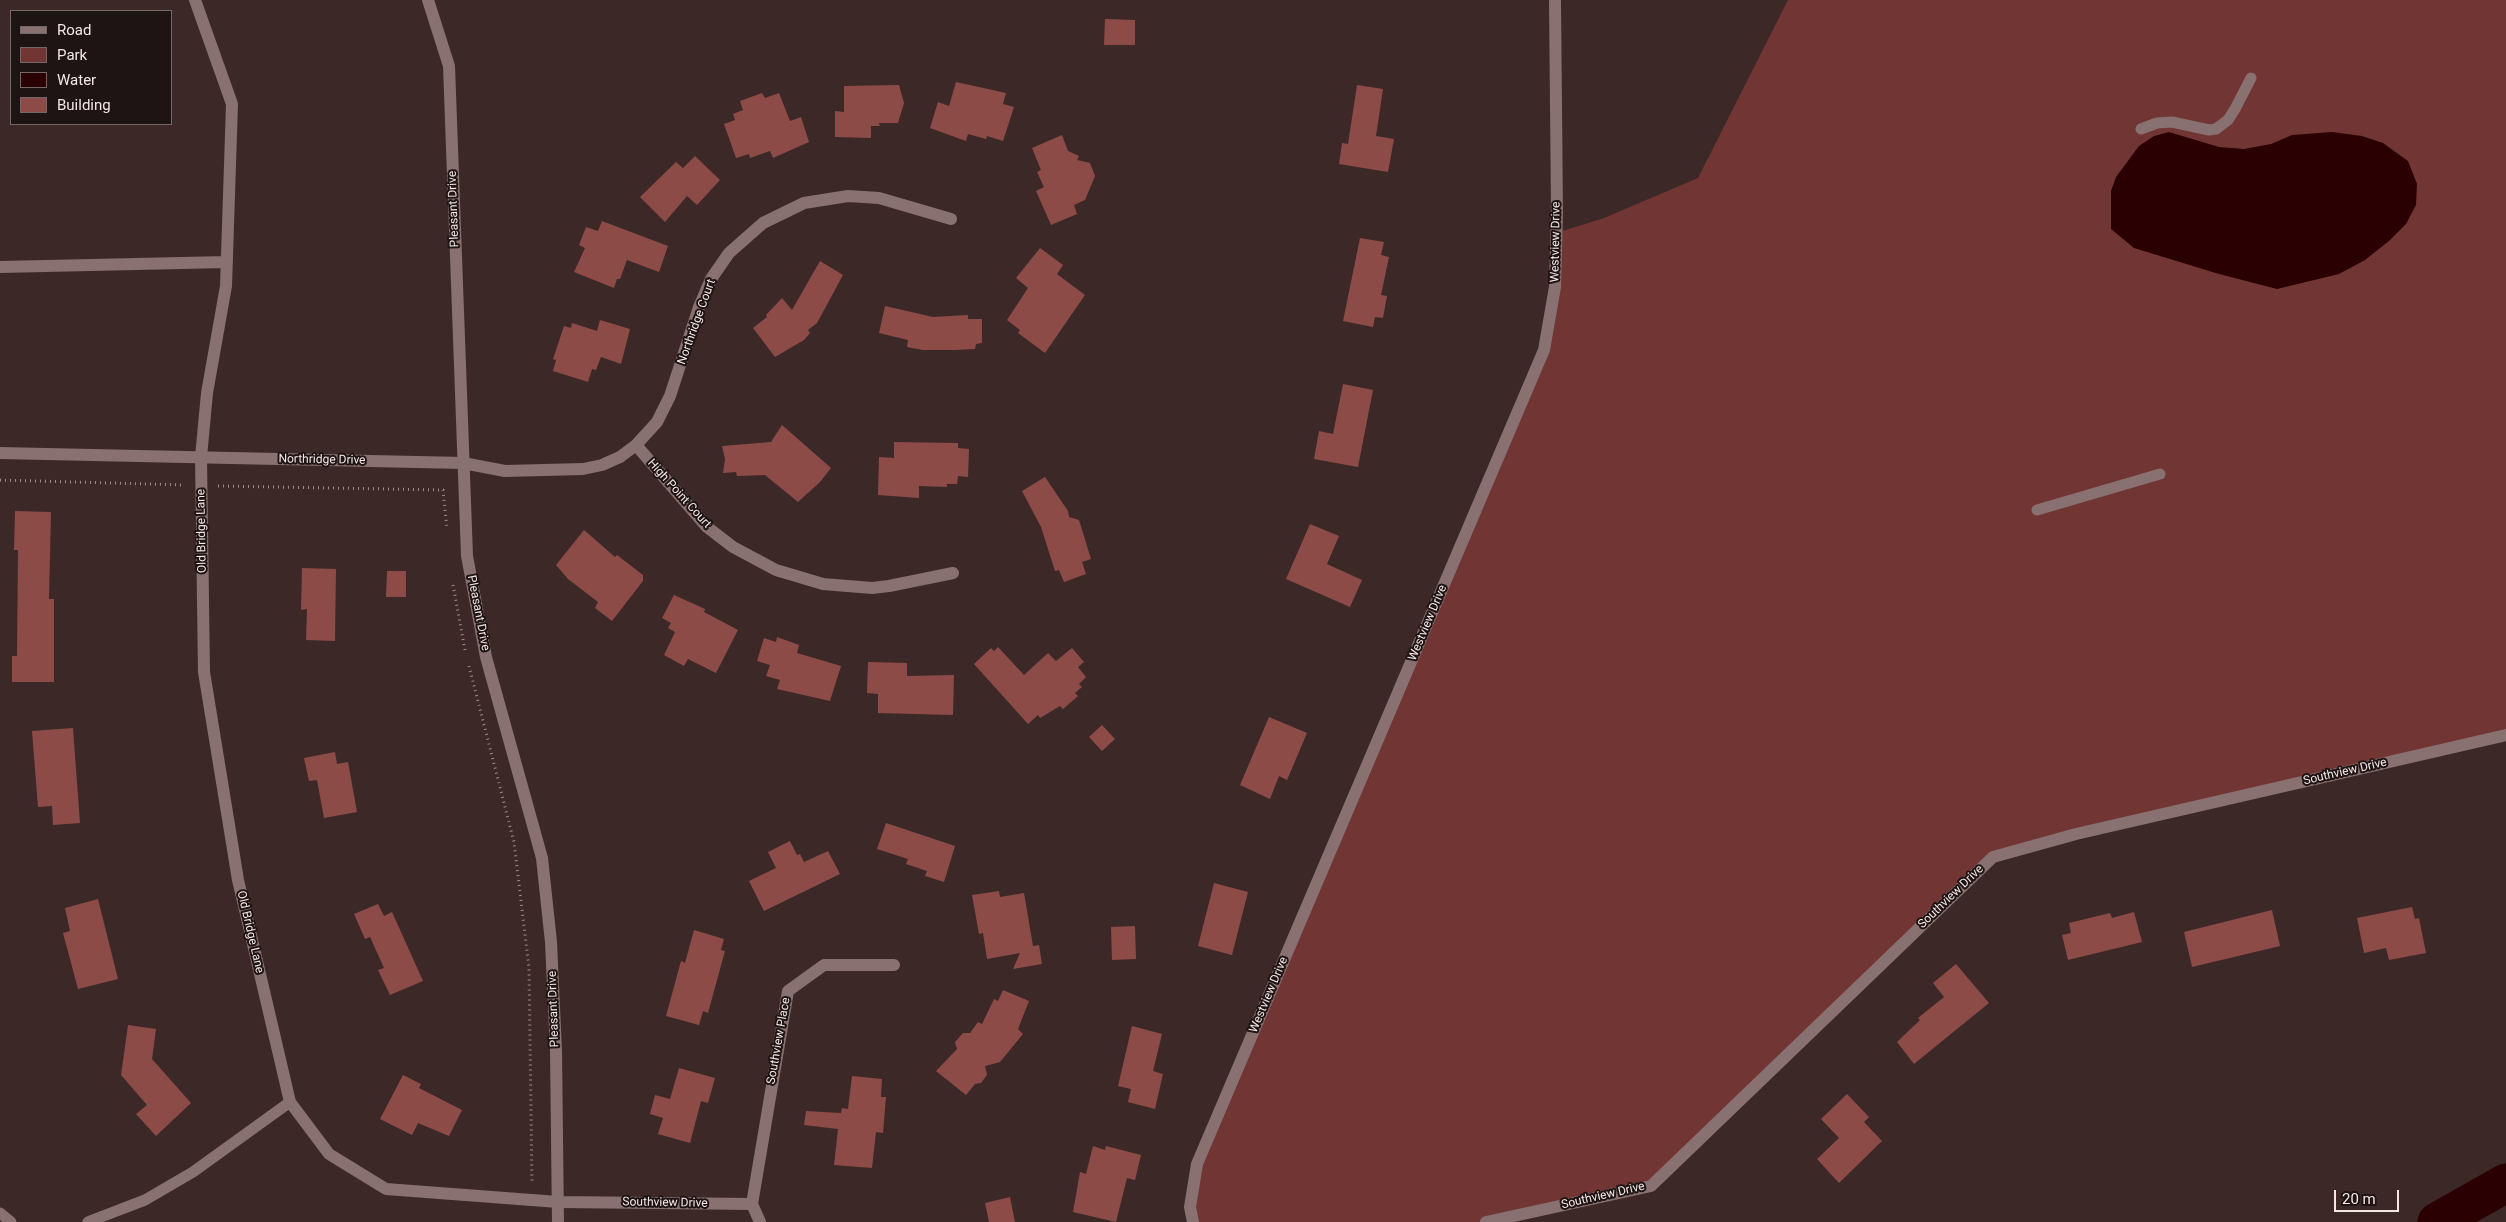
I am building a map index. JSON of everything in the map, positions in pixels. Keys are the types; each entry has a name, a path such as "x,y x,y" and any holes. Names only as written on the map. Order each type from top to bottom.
{"street":[{"name":"Old Bridge Lane","path":"195,0 232,104 226,286 207,393 201,457 204,672 238,880 290,1102 329,1154 386,1189 558,1202"},
{"name":"Pleasant Drive","path":"428,0 449,66 467,556 486,658 542,858 551,942 556,1051 558,1222"},
{"name":"Westview Drive","path":"1193,1222 1190,1206 1197,1164 1544,350 1555,288 1557,213 1555,0"},
{"name":"Northridge Court","path":"636,445 647,435 664,410 711,279 734,248 763,223 804,203 848,196 879,198 951,219"},
{"path":"0,266 227,262"},
{"name":"Northridge Drive","path":"0,453 463,463 505,471 583,470 602,465 620,457 636,445"},
{"name":"High Point Court","path":"636,445 707,527 733,546 776,570 824,584 856,587 889,586 953,573"},
{"name":"Southview Drive","path":"1486,1222 1650,1186 1993,857 2076,834 2506,735"},
{"name":"Southview Place","path":"752,1204 788,990 824,965 894,965"},
{"name":"Southview Drive","path":"558,1202 752,1204"},
{"path":"752,1204 760,1222"}],"lane":[{"path":"2141,129 2157,123 2172,122 2209,130 2216,129 2228,120 2236,109 2251,78"},
{"path":"2037,510 2160,474"},
{"path":"88,1222 145,1200 194,1172 290,1102"},
{"path":"0,1214 11,1222"}],"path":[{"path":"0,480 443,490 448,538"},
{"path":"452,575 455,604 475,695 514,842 529,968 532,1200"}],"green space":[{"path":"1788,0 2506,0 2506,735 1993,857 1651,1186 1486,1222 1193,1222 1197,1164 1544,350 1556,233 1604,218 1698,178"}],"water":[{"path":"2169,132 2219,147 2244,149 2271,144 2292,135 2332,132 2362,136 2383,143 2408,161 2417,184 2416,205 2406,224 2389,241 2365,260 2339,274 2277,289 2219,274 2134,248 2111,229 2111,191 2116,177 2139,146 2154,136"}],"building":[{"path":"1105,19 1135,20 1135,45 1104,45"},
{"path":"956,82 1006,93 1003,104 1014,107 1003,141 987,136 986,139 968,134 966,141 930,128 938,102 949,106"},
{"path":"899,85 904,103 898,123 879,123 880,126 871,126 871,138 835,137 835,111 844,112 844,86"},
{"path":"1357,85 1383,89 1376,136 1394,139 1388,172 1339,164 1342,143 1348,144"},
{"path":"762,93 765,98 779,93 790,121 801,117 809,142 773,158 770,151 750,158 749,154 736,158 724,124 735,120 733,114 743,110 740,101"},
{"path":"1062,135 1068,151 1079,156 1077,160 1090,163 1095,176 1085,200 1074,205 1077,214 1051,225 1036,191 1044,187 1037,172 1041,170 1032,148"},
{"path":"695,156 720,180 697,205 687,196 665,222 640,197 676,162 683,168"},
{"path":"602,221 668,246 659,272 627,260 620,279 617,279 614,288 574,272 585,248 579,245 586,227 598,231"},
{"path":"1360,238 1384,242 1381,255 1389,257 1381,295 1387,296 1383,318 1375,317 1373,327 1343,321"},
{"path":"1040,248 1063,265 1057,274 1085,295 1045,353 1018,333 1020,330 1007,320 1028,288 1016,278"},
{"path":"820,261 843,275 817,323 808,330 810,333 804,340 775,357 753,328 767,317 766,315 782,298 792,310"},
{"path":"885,306 933,317 968,315 968,319 982,319 982,343 976,344 975,349 923,350 907,347 908,340 879,333"},
{"path":"600,320 630,329 621,364 601,357 596,370 592,369 588,382 553,371 556,360 553,359 564,326 571,328 572,323 597,331"},
{"path":"1343,384 1373,390 1358,467 1314,459 1319,431 1333,434"},
{"path":"782,425 831,468 820,482 798,502 765,475 737,476 736,472 723,473 725,459 722,446 771,442"},
{"path":"894,442 958,443 958,448 969,449 968,477 958,476 957,484 947,484 947,487 919,486 919,498 878,495 879,457 894,458"},
{"path":"1045,477 1068,511 1069,517 1079,520 1091,559 1082,562 1086,574 1064,582 1059,570 1055,571 1041,527 1022,491"},
{"path":"15,511 51,512 49,599 54,599 54,682 12,682 12,656 17,656 18,550 14,550"},
{"path":"1310,524 1339,536 1327,564 1362,580 1350,607 1286,579"},
{"path":"584,530 615,557 617,555 643,575 643,581 612,621 595,608 598,602 568,579 556,565"},
{"path":"302,568 336,569 335,641 306,640 307,609 301,610"},
{"path":"387,571 406,571 406,597 386,597"},
{"path":"674,595 705,609 704,612 738,630 716,673 688,659 684,666 664,655 675,632 668,628 671,623 662,618"},
{"path":"777,637 799,645 797,653 841,666 830,701 777,689 780,680 766,676 770,665 757,661 764,638 776,642"},
{"path":"998,647 1024,675 1048,653 1056,661 1072,648 1084,662 1078,667 1086,677 1079,684 1082,687 1075,693 1078,696 1063,709 1060,706 1040,718 1038,715 1028,724 974,664 991,648 994,651"},
{"path":"868,662 907,663 907,676 954,675 953,715 878,713 878,694 867,693"},
{"path":"1269,717 1307,733 1287,780 1279,776 1270,799 1240,785"},
{"path":"1102,725 1115,739 1102,751 1089,737"},
{"path":"73,728 80,823 53,825 52,806 38,807 32,731"},
{"path":"335,752 337,764 348,762 357,812 324,818 317,780 309,781 304,758"},
{"path":"886,823 955,846 944,882 925,876 927,871 906,864 908,859 877,849"},
{"path":"790,841 797,855 800,854 804,862 828,851 840,874 764,911 749,881 776,868 768,852"},
{"path":"1214,883 1248,892 1232,955 1198,946"},
{"path":"999,891 1000,897 1024,893 1033,946 1039,945 1042,964 1013,969 1020,953 987,959 983,933 979,934 972,895"},
{"path":"98,899 118,979 78,989 63,933 70,931 65,908"},
{"path":"378,904 384,916 392,912 423,981 390,995 378,970 384,968 370,937 365,939 354,914"},
{"path":"2412,907 2415,919 2419,918 2426,953 2389,960 2386,948 2364,953 2357,918"},
{"path":"2272,910 2280,946 2192,967 2184,932"},
{"path":"2134,912 2142,942 2068,960 2062,935 2071,933 2069,923 2110,913 2112,918"},
{"path":"1135,926 1136,959 1112,960 1111,927"},
{"path":"694,930 724,939 721,950 725,951 708,1013 703,1011 699,1025 666,1016 681,961 685,963"},
{"path":"1956,964 1989,1003 1914,1064 1897,1042 1920,1020 1918,1018 1944,997 1933,983"},
{"path":"1003,990 1029,1001 1018,1029 1023,1034 1000,1062 985,1066 987,1075 981,1083 975,1084 966,1095 936,1071 957,1049 955,1042 963,1033 970,1033 978,1022 982,1024 994,999 998,1001"},
{"path":"128,1025 156,1029 152,1059 191,1103 156,1136 136,1114 147,1105 121,1075"},
{"path":"1132,1026 1162,1034 1153,1071 1163,1074 1155,1109 1128,1102 1131,1089 1118,1086"},
{"path":"679,1068 715,1078 708,1103 701,1101 690,1143 658,1134 663,1118 650,1114 655,1095 670,1099"},
{"path":"403,1075 421,1084 419,1088 462,1110 449,1136 418,1123 412,1135 380,1119"},
{"path":"852,1076 882,1079 881,1097 886,1097 883,1133 876,1132 872,1168 834,1165 838,1129 804,1125 806,1111 841,1113 842,1108 848,1109"},
{"path":"1847,1094 1869,1117 1864,1122 1882,1141 1839,1183 1817,1159 1839,1138 1821,1119"},
{"path":"1093,1146 1105,1150 1106,1146 1141,1155 1135,1180 1127,1178 1116,1222 1073,1212 1080,1172 1086,1174"},
{"path":"1010,1197 1015,1222 989,1222 985,1203"}],"waterway":[{"path":"2437,1222 2506,1183"}]}
